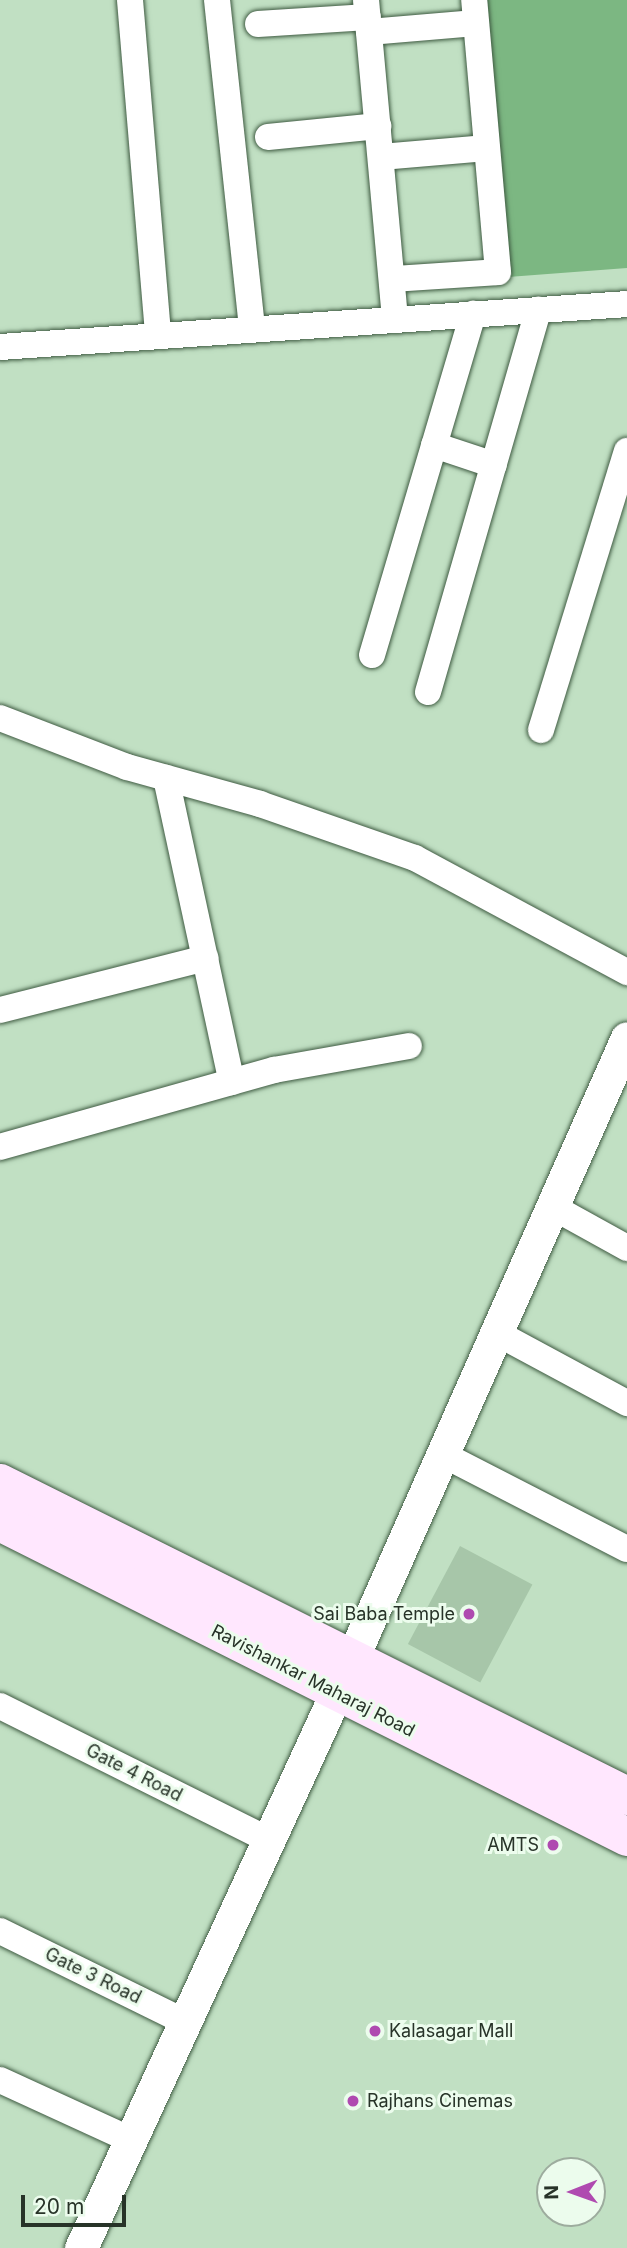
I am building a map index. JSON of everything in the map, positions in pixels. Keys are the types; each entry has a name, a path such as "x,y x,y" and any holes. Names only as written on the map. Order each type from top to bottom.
{"main road":[{"name":"Ravishankar Maharaj Road","path":"0,1483 627,1837"},
{"name":"Ravishankar Maharaj Road","path":"0,1522 343,1677 627,1796"}],"street":[{"path":"130,0 158,336"},
{"path":"217,0 252,329"},
{"path":"258,24 475,11 498,272 393,279"},
{"path":"368,16 395,320"},
{"path":"268,137 378,126"},
{"path":"381,158 487,148"},
{"path":"0,347 627,304"},
{"path":"428,692 538,310"},
{"path":"372,655 473,314"},
{"path":"434,445 494,465"},
{"path":"541,730 627,452"},
{"path":"6,726 166,778 260,804 415,858 627,972"},
{"path":"166,778 232,1082"},
{"path":"0,1010 206,958"},
{"path":"81,2248 343,1677 627,1038"},
{"path":"0,1147 232,1082 410,1046"},
{"path":"551,1206 627,1248"},
{"path":"495,1332 627,1402"},
{"path":"442,1454 627,1549"},
{"name":"Gate 4 Road","path":"0,1706 269,1840"},
{"name":"Gate 3 Road","path":"0,1931 185,2022"},
{"path":"0,2080 131,2140"}],"green space":[{"path":"487,0 627,0 627,268 507,277"}],"building":[{"name":"Sai Baba Temple","path":"460,1546 532,1584 480,1683 408,1644"}],"place":[{"name":"Sai Baba Temple","path":"469,1614"},
{"name":"AMTS","path":"553,1845"},
{"name":"Kalasagar Mall","path":"375,2031"},
{"name":"Rajhans Cinemas","path":"353,2101"}]}
